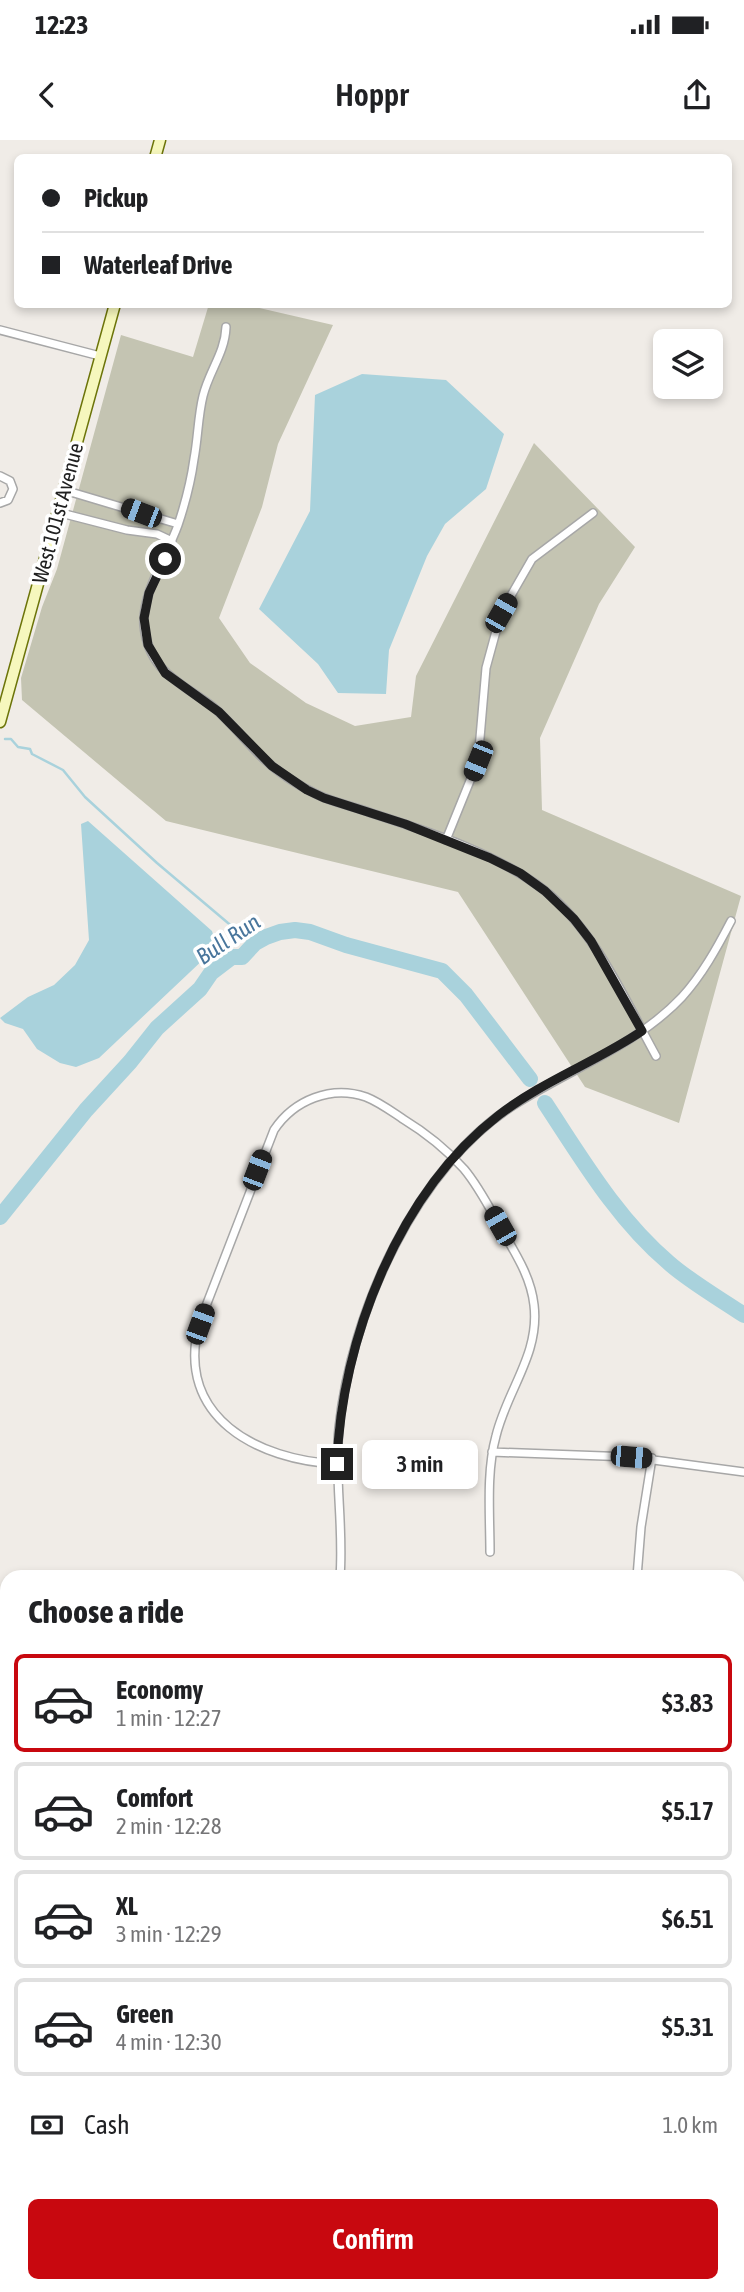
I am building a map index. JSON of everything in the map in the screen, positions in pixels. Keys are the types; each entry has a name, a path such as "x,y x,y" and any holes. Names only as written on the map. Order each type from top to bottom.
{"street":[{"name":"West 101st Avenue","path":"0,722 114,308"},
{"path":"226,327 225,345 202,398 193,468 178,524 149,593 144,618 148,645 165,673 219,712 265,761 290,779 324,798 405,824 505,864 556,900 591,941 656,1056"},
{"path":"0,330 100,356"},
{"path":"0,476 10,481 13,489 8,500 0,503"},
{"path":"64,490 178,524"},
{"path":"57,512 127,530 157,534 172,541"},
{"path":"446,840 478,761 486,668 501,613 532,559 593,513"},
{"path":"340,1570 337,1464 346,1384 369,1306 409,1221 438,1176 487,1125 509,1108 642,1031 672,1006 708,961 731,921"},
{"path":"337,1464 285,1456 243,1439 216,1416 208,1404 198,1383 194,1348 200,1324 267,1144 281,1121 302,1103 327,1094 348,1094 362,1096 379,1104 431,1138 453,1158 478,1188 521,1263 533,1298 535,1320 531,1349 500,1421 492,1452 490,1552"},
{"path":"492,1452 652,1458 744,1472"},
{"path":"638,1570 652,1458"}],"shaded area":[{"path":"208,308 260,308 333,325 278,444 262,507 219,618 250,663 306,703 355,726 411,717 416,676 534,443 635,547 599,604 540,738 542,810 741,896 679,1123 585,1087 458,892 166,821 22,700 21,678 42,607 57,569 121,335 193,357"}],"water":[{"path":"362,374 446,380 504,434 486,489 445,524 427,556 389,650 386,694 338,693 318,664 259,609 310,511 315,395"},
{"path":"88,821 212,931 216,944 207,956 99,1058 76,1067 60,1063 37,1049 23,1029 5,1023 0,1018 28,997 54,985 75,965 89,940 81,824"}],"waterway":[{"path":"5,739 11,739 18,747 30,749 32,754 63,770 85,797 157,863 255,943"},
{"name":"Bull Run","path":"0,1217 86,1110 157,1028 200,989 211,973 232,957 242,957 255,943 280,932 310,932 346,945 442,971 466,995 530,1079"},
{"name":"Bull Run","path":"545,1103 601,1188 650,1246 696,1284 744,1315"}],"route":[{"path":"165,559 149,593 144,618 148,645 165,673 219,712 265,761 307,790 405,824 505,864 545,891 574,919 591,941 642,1031 501,1113 460,1150 438,1176 409,1221 369,1306 348,1373 337,1464"}]}
